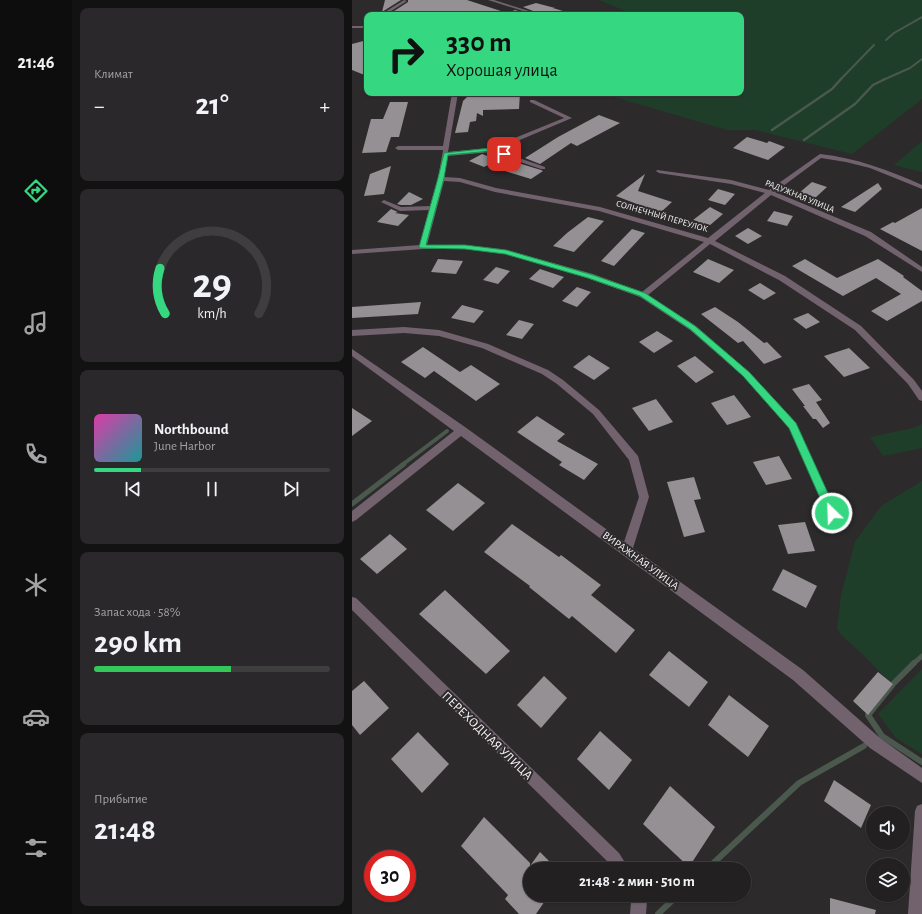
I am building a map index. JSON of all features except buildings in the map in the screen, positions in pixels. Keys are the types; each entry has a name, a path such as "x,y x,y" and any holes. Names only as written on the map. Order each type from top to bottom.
{"street":[{"path":"490,0 530,12"},
{"path":"387,12 405,1"},
{"path":"519,12 524,10"},
{"path":"352,26 364,26"},
{"path":"423,247 441,178 455,96"},
{"path":"491,150 569,118 532,101"},
{"path":"398,148 446,151 491,150 543,168"},
{"path":"643,295 770,192 820,156 841,158 868,166 922,187"},
{"name":"РАДУЖНАЯ УЛИЦА","path":"659,171 731,182 770,192 868,234 922,270"},
{"name":"СОЛНЕЧНЫЙ ПЕРЕУЛОК","path":"441,178 460,180 495,190 600,209 710,241 782,278 858,328 911,382 922,398"},
{"path":"384,202 400,209 433,208"},
{"path":"352,252 423,247 465,247 506,252 590,276 643,295 693,328 746,374 792,426 832,513"},
{"path":"352,333 404,330 439,333 492,349 545,372 560,382 596,412 634,459 644,497 627,550"},
{"name":"ВИРАЖНАЯ УЛИЦА","path":"352,352 462,430 798,675 875,743 922,776"},
{"path":"352,517 462,430"},
{"name":"ПЕРЕХОДНАЯ УЛИЦА","path":"352,602 617,862"},
{"path":"916,914 922,811"},
{"path":"638,914 639,902"}],"green space":[{"path":"599,0 922,0 922,99 852,154 755,130 727,130 611,96 744,96 744,12 628,12"},
{"path":"922,142 922,172 894,165 920,143"},
{"path":"922,424 922,448 883,456 870,437 913,428"},
{"path":"922,481 922,656 893,684 844,638 837,629 841,595 855,542 881,506"},
{"path":"922,669 922,754 896,738 878,714"}],"waterway":[{"path":"886,40 894,33 922,17"},
{"path":"840,80 874,45"},
{"path":"883,80 910,68 922,59"},
{"path":"772,130 832,89 841,79"},
{"path":"804,140 855,104 873,85 883,80"},
{"path":"402,465 447,431"},
{"path":"352,504 404,464"},
{"path":"913,664 922,656"},
{"path":"913,664 893,684 868,715 882,736 922,762"},
{"path":"714,862 799,783 864,746"},
{"path":"658,914 671,902"}],"route":[{"path":"504,154 491,150 446,154 423,247 465,247 506,252 590,276 643,295 693,328 746,374 792,426 832,513"}]}
